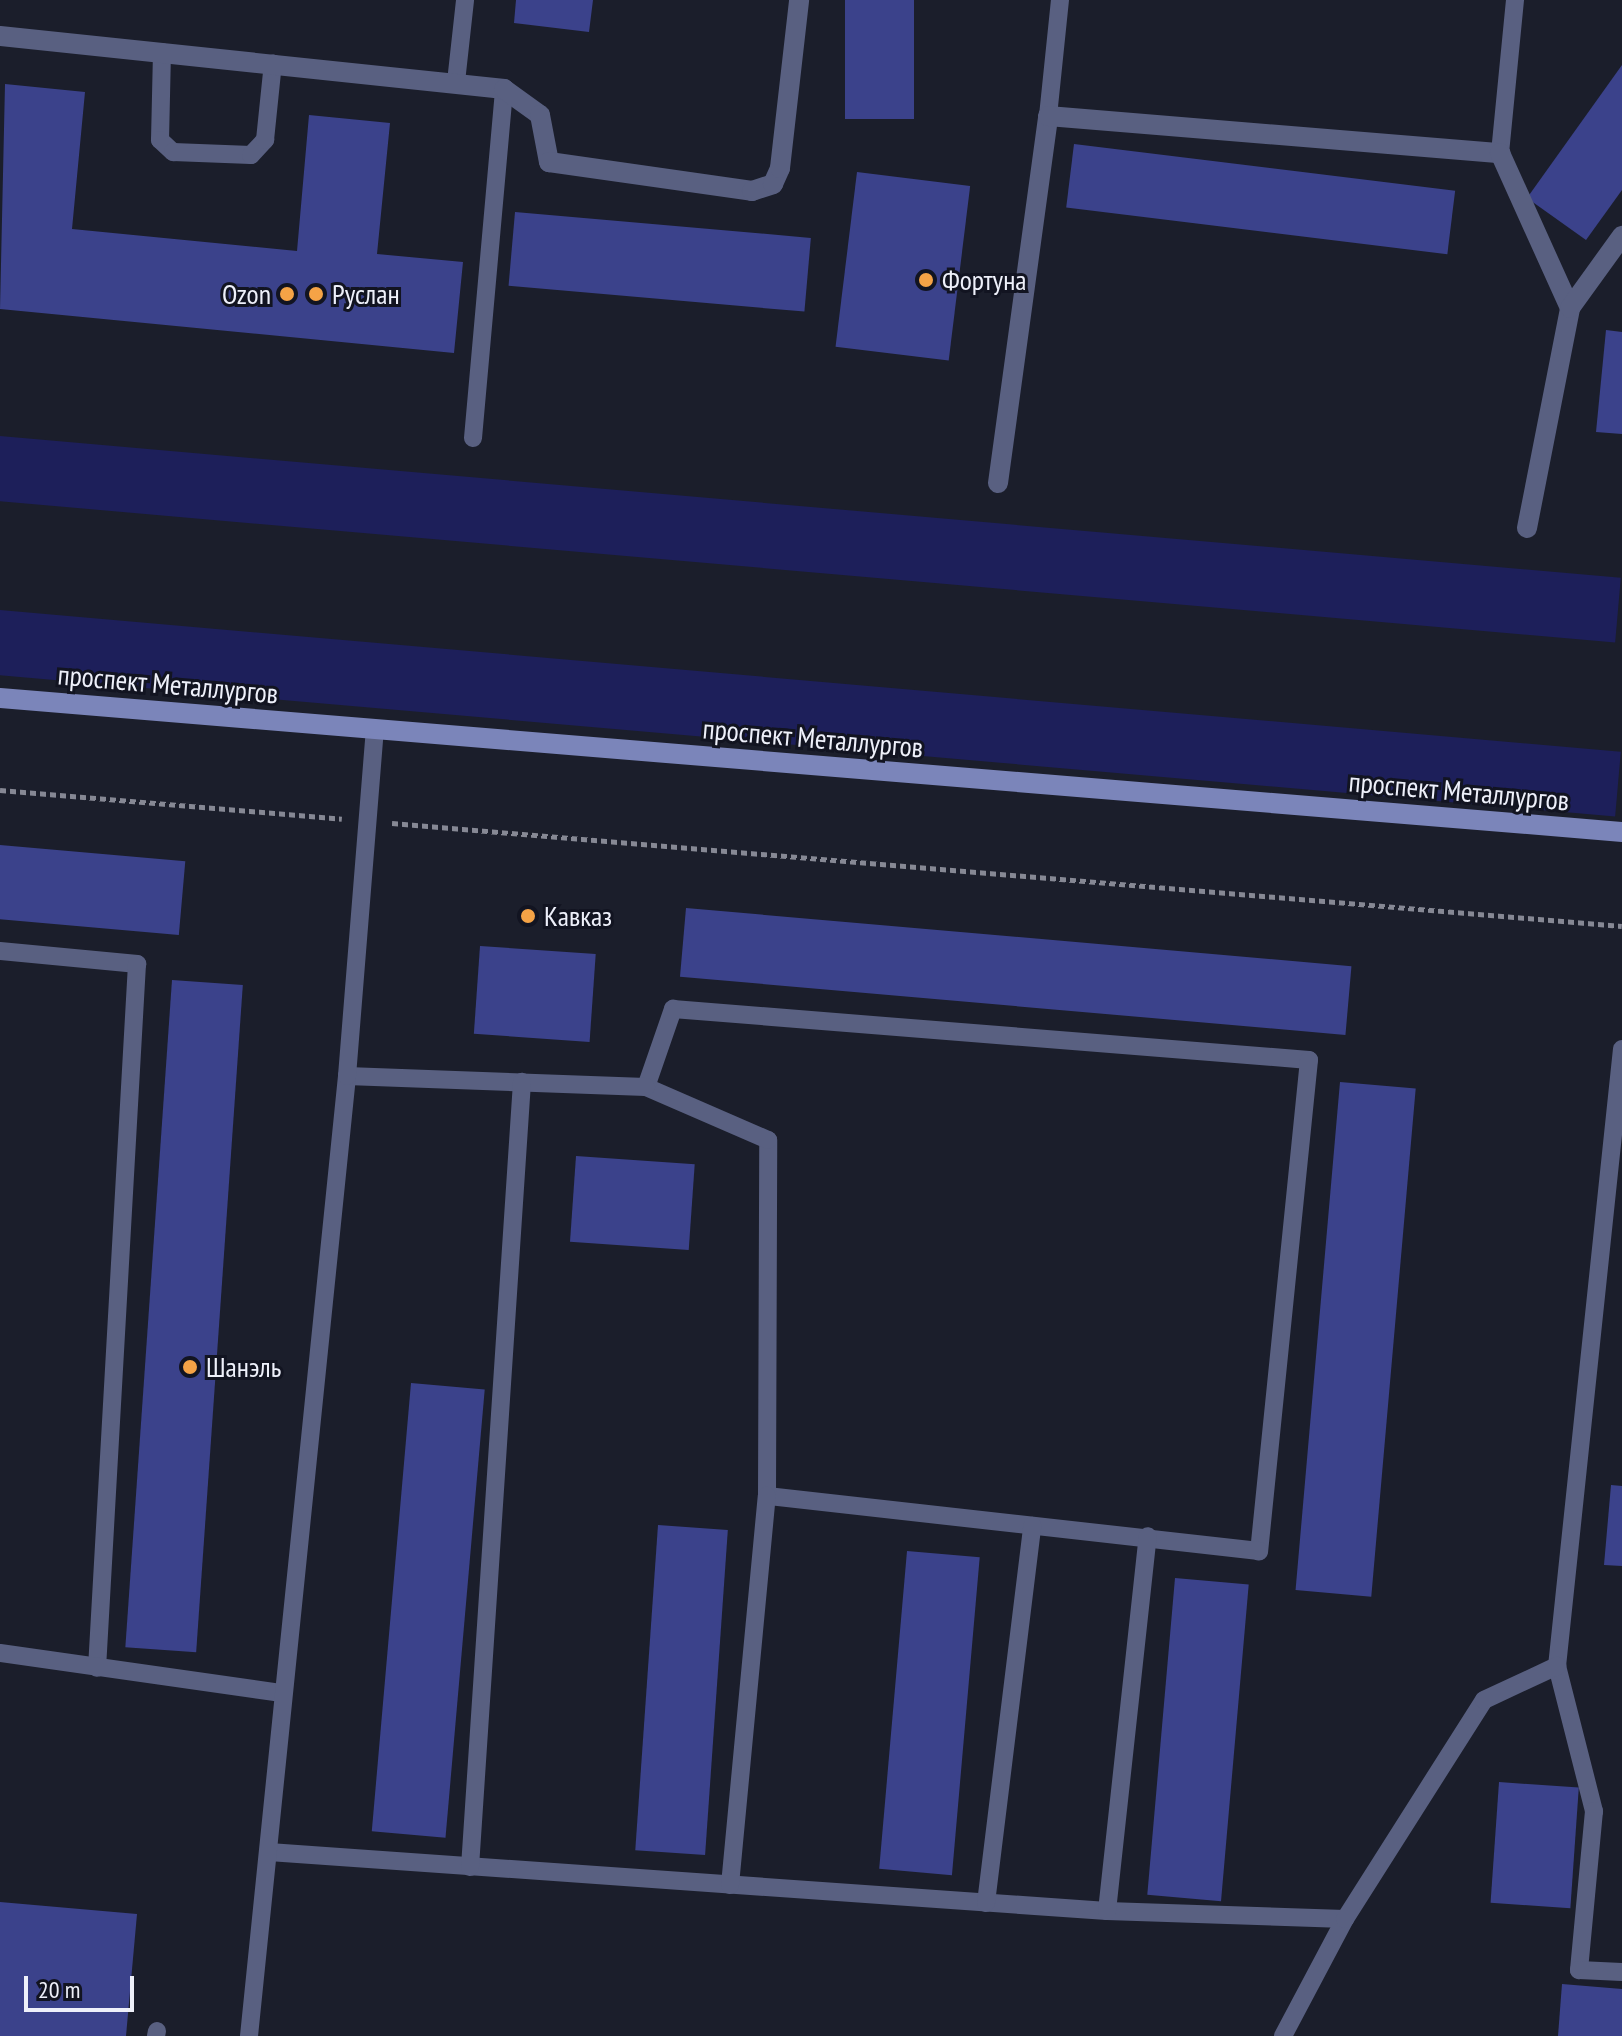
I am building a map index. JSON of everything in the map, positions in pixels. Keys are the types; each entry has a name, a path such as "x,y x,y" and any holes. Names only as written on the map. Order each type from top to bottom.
{"main road":[{"name":"проспект Металлургов","path":"0,698 1622,832"}],"street":[{"path":"0,36 504,89 540,115 549,162 752,191 773,184 780,168 799,0"},
{"path":"998,483 1048,116 1500,153 1570,308"},
{"path":"1527,528 1570,308 1622,236"}],"lane":[{"path":"456,82 465,0"},
{"path":"1048,116 1060,0"},
{"path":"1500,153 1515,0"},
{"path":"162,52 160,140 173,152 251,155 265,140 273,63"},
{"path":"473,438 504,89"},
{"path":"249,2036 347,1076 375,730"},
{"path":"0,951 137,964 97,1668"},
{"path":"646,1087 673,1009 1309,1060 1259,1551 1148,1536 767,1496"},
{"path":"1622,1049 1557,1666 1594,1811 1579,1970 1622,1972"},
{"path":"347,1076 646,1087 768,1140 767,1496 730,1885"},
{"path":"470,1867 522,1082"},
{"path":"986,1903 1032,1526"},
{"path":"1107,1911 1148,1536"},
{"path":"0,1653 282,1693"},
{"path":"1283,2036 1345,1919 1484,1700 1557,1666"},
{"path":"269,1852 1107,1911 1345,1919"}],"path":[{"path":"0,790 1622,926"}],"shaded area":[{"path":"0,436 1621,578 1615,643 0,501"},
{"path":"0,610 1621,752 1615,817 0,675"}],"building":[{"path":"516,0 593,0 589,32 514,23"},
{"path":"845,0 914,0 914,119 845,119"},
{"path":"1622,65 1622,190 1586,240 1527,198"},
{"path":"5,84 85,92 72,229 297,251 309,115 390,123 377,254 463,262 454,353 0,309"},
{"path":"1074,144 1455,191 1447,254 1066,208"},
{"path":"857,172 970,186 949,361 836,347"},
{"path":"515,212 811,238 804,312 509,286"},
{"path":"1606,330 1622,332 1622,434 1596,432"},
{"path":"0,845 185,861 179,935 0,919"},
{"path":"686,908 1351,966 1345,1035 680,977"},
{"path":"480,946 596,954 590,1042 474,1034"},
{"path":"172,980 243,985 196,1652 125,1647"},
{"path":"1340,1082 1416,1089 1371,1597 1296,1590"},
{"path":"576,1156 695,1164 689,1250 570,1242"},
{"path":"411,1383 485,1389 445,1838 372,1831"},
{"path":"1611,1485 1622,1486 1622,1566 1604,1565"},
{"path":"658,1525 728,1530 705,1855 635,1850"},
{"path":"907,1551 980,1557 952,1875 879,1869"},
{"path":"1175,1578 1249,1584 1221,1901 1147,1895"},
{"path":"1499,1782 1579,1788 1570,1908 1491,1903"},
{"path":"0,1902 137,1914 126,2036 0,2036"},
{"path":"1562,1984 1622,1989 1622,2036 1558,2036"}],"place":[{"name":"Фортуна","path":"926,280"},
{"name":"Ozon","path":"287,294"},
{"name":"Руслан","path":"316,294"},
{"name":"Кавказ","path":"528,916"},
{"name":"Шанэль","path":"190,1367"}]}
